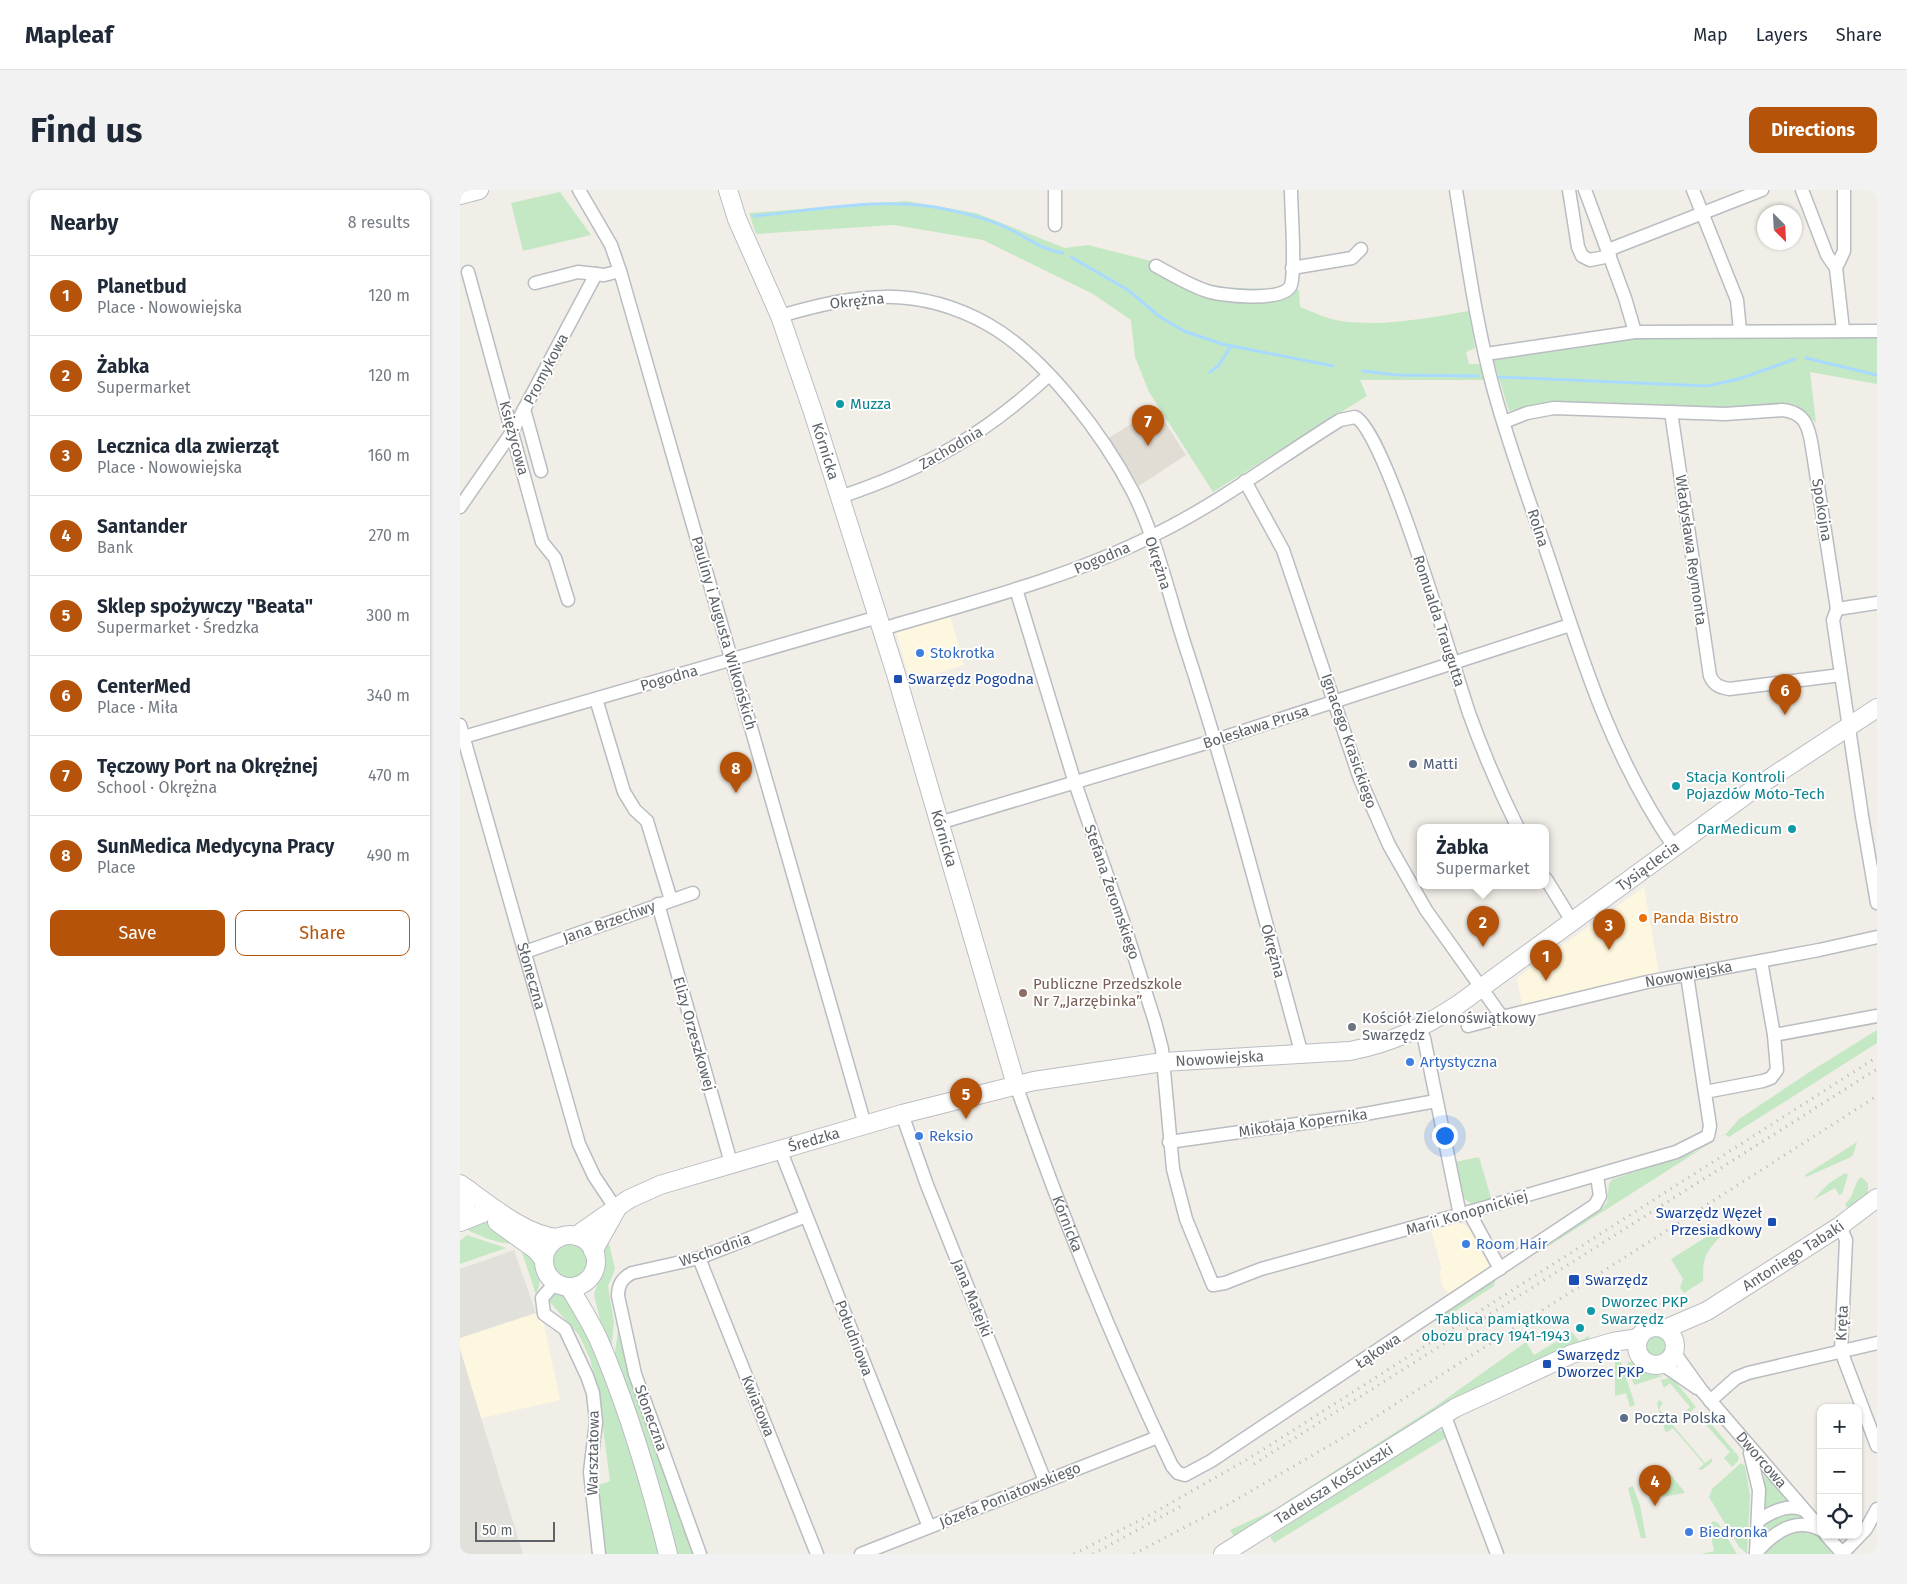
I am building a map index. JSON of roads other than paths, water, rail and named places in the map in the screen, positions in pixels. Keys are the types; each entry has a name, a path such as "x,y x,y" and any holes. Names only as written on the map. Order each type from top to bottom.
{"street":[{"path":"460,195 478,190"},
{"name":"Pauliny i Augusta Wilkońskich","path":"579,190 603,230 620,271 865,1125"},
{"name":"Kórnicka","path":"728,190 737,219 780,316 840,497 940,823 1016,1085 1089,1274 1158,1437 1175,1470 1182,1475"},
{"path":"1055,190 1056,225"},
{"path":"1156,266 1203,290 1218,294 1274,296 1286,292 1291,284 1292,268 1291,190"},
{"name":"Rolna","path":"1456,190 1486,354 1504,422 1570,625 1610,733 1649,810 1674,847"},
{"path":"1569,190 1578,247 1582,256 1590,260 1762,190"},
{"path":"1585,190 1609,253 1635,332"},
{"path":"1693,190 1737,300 1740,331"},
{"path":"1802,190 1827,255 1836,268 1843,330"},
{"path":"1836,268 1844,251 1844,190"},
{"path":"1292,268 1352,258 1361,249"},
{"path":"535,283 578,272 604,275 620,271"},
{"name":"Księżycowa","path":"468,272 542,542 555,558 568,600"},
{"name":"Promykowa","path":"460,508 512,432 596,274"},
{"name":"Okrężna","path":"780,316 831,302 860,297 898,297 936,304 969,316 1000,332 1049,375 1082,414 1132,490 1150,538 1216,740 1302,1055"},
{"path":"1486,354 1635,332 1843,330 1877,332"},
{"name":"Zachodnia","path":"840,497 909,472 936,458 993,423 1049,375"},
{"name":"Spokojna","path":"1504,422 1527,413 1554,408 1725,414 1789,410 1802,417 1810,430 1837,609 1832,620 1877,903"},
{"name":"Księżycowa","path":"524,409 541,472"},
{"name":"Władysława Reymonta","path":"1672,412 1710,676 1717,686 1729,689 1841,675"},
{"name":"Pogodna","path":"461,734 732,661 1016,589 1062,575 1150,538 1245,481 1340,420 1355,417"},
{"name":"Romualda Traugutta","path":"1355,417 1365,424 1395,490 1486,761 1516,824"},
{"name":"Ignacego Krasickiego","path":"1245,481 1283,550 1360,779 1389,844 1426,910 1482,987"},
{"name":"Stefana Żeromskiego","path":"1016,589 1075,783 1145,986 1163,1062 1173,1169 1182,1207 1195,1244 1213,1285"},
{"path":"1837,609 1877,603"},
{"name":"Bolesława Prusa","path":"940,823 1216,740 1570,625"},
{"path":"596,699 624,792 635,810 647,820 671,900"},
{"name":"Tysiąclecia","path":"1419,1029 1482,987 1758,786 1877,708"},
{"name":"Słoneczna","path":"461,734 579,1144 594,1176 616,1209"},
{"path":"1549,884 1572,921"},
{"name":"Jana Brzechwy","path":"524,952 693,893"},
{"name":"Elizy Orzeszkowej","path":"658,904 731,1163"},
{"name":"Nowowiejska","path":"1468,1026 1615,989 1761,962 1877,936"},
{"path":"1687,975 1706,1092 1771,1078 1778,1064 1761,962"},
{"path":"1482,987 1502,1017"},
{"path":"1774,1035 1877,1016"},
{"path":"1419,1029 1424,1038 1436,1101 1464,1214 1500,1270"},
{"name":"Nowowiejska","path":"1016,1085 1163,1062 1350,1051 1374,1046 1419,1029"},
{"name":"Średzka","path":"576,1236 596,1220 641,1193 660,1185 902,1114 1016,1085"},
{"name":"Marii Konopnickiej","path":"1213,1285 1225,1283 1275,1265 1596,1176 1691,1146 1708,1136 1710,1126 1706,1092"},
{"name":"Mikołaja Kopernika","path":"1169,1142 1354,1116 1436,1101"},
{"name":"Jana Matejki","path":"902,1114 927,1185 1045,1481"},
{"name":"Południowa","path":"780,1149 929,1527"},
{"name":"Łąkowa","path":"1182,1475 1188,1474 1211,1461 1596,1206 1600,1196 1596,1176"},
{"path":"463,1198 536,1250 544,1260"},
{"path":"463,1198 545,1237 576,1236 584,1239 594,1251 596,1264 594,1271 571,1284 545,1270 544,1260 547,1248 558,1238"},
{"name":"Antoniego Tabaki","path":"1665,1330 1707,1311 1840,1226 1877,1198"},
{"name":"Średzka","path":"594,1251 616,1209"},
{"path":"460,1222 483,1213"},
{"name":"Wschodnia","path":"623,1279 632,1273 699,1258 806,1216"},
{"name":"Kręta","path":"1840,1226 1846,1240 1841,1351 1877,1446"},
{"name":"Kwiatowa","path":"699,1258 817,1554"},
{"name":"Słoneczna","path":"623,1279 619,1285 618,1296 635,1374 700,1554"},
{"name":"Słoneczna","path":"571,1284 597,1338 638,1452 668,1554"},
{"name":"Warsztatowa","path":"571,1284 542,1298 544,1314 565,1329 593,1393 596,1422 590,1472 598,1554"},
{"name":"Antoniego Tabaki","path":"1670,1354 1707,1311"},
{"path":"1648,1330 1665,1330 1672,1338 1670,1354 1650,1364 1639,1346 1648,1330"},
{"path":"1706,1396 1748,1372 1877,1343"},
{"path":"1496,1554 1444,1414 1556,1361 1580,1352 1602,1347 1612,1351 1639,1346"},
{"name":"Dworcowa","path":"1670,1354 1817,1525"},
{"name":"Tadeusza Kościuszki","path":"1223,1554 1255,1536 1444,1414"},
{"name":"Józefa Poniatowskiego","path":"862,1554 1158,1437"},
{"path":"1744,1442 1753,1462 1758,1482 1756,1554"},
{"path":"1758,1521 1782,1509 1796,1508 1804,1510"},
{"path":"1829,1539 1842,1554 1866,1529 1877,1509"},
{"path":"1756,1554 1772,1535 1786,1528 1802,1525 1817,1529"}],"waterway":[{"path":"754,216 854,205 905,204 930,206 980,217 1040,246 1063,253"},
{"path":"1071,257 1128,290 1160,317 1184,331 1222,344 1333,366"},
{"path":"1210,372 1218,366 1231,346"},
{"path":"1806,358 1877,375"},
{"path":"1499,377 1707,386 1739,379 1795,359"},
{"path":"1363,371 1397,375 1478,376"}],"railway":[{"path":"1074,1554 1150,1515 1253,1456 1877,1057"},
{"path":"1254,1464 1877,1069"},
{"path":"1134,1554 1227,1505 1344,1437 1877,1096"},
{"path":"1093,1554 1185,1504"}],"place":[{"name":"Muzza","path":"840,404"},
{"name":"Tęczowy Port na Okrężnej","path":"1148,446"},
{"name":"Stokrotka","path":"920,653"},
{"name":"Swarzędz Pogodna","path":"898,679"},
{"name":"CenterMed","path":"1785,715"},
{"name":"Matti","path":"1413,764"},
{"name":"Stacja Kontroli Pojazdów Moto-Tech","path":"1676,786"},
{"name":"SunMedica Medycyna Pracy","path":"736,793"},
{"name":"DarMedicum","path":"1792,829"},
{"name":"Panda Bistro","path":"1643,918"},
{"name":"Żabka","path":"1483,947"},
{"name":"Lecznica dla zwierząt","path":"1609,950"},
{"name":"Planetbud","path":"1546,981"},
{"name":"Publiczne Przedszkole Nr 7„Jarzębinka”","path":"1023,993"},
{"name":"Kościół Zielonoświątkowy Swarzędz","path":"1352,1027"},
{"name":"Artystyczna","path":"1410,1062"},
{"name":"Sklep spożywczy \"Beata\"","path":"966,1119"},
{"name":"Reksio","path":"919,1136"},
{"name":"Swarzędz Węzeł Przesiadkowy","path":"1772,1222"},
{"name":"Room Hair","path":"1466,1244"},
{"name":"Swarzędz","path":"1574,1280"},
{"name":"Dworzec PKP Swarzędz","path":"1591,1311"},
{"name":"Tablica pamiątkowa obozu pracy 1941-1943","path":"1580,1328"},
{"name":"Swarzędz Dworzec PKP","path":"1547,1364"},
{"name":"Poczta Polska","path":"1624,1418"},
{"name":"Santander","path":"1655,1506"},
{"name":"Biedronka","path":"1689,1532"}]}
